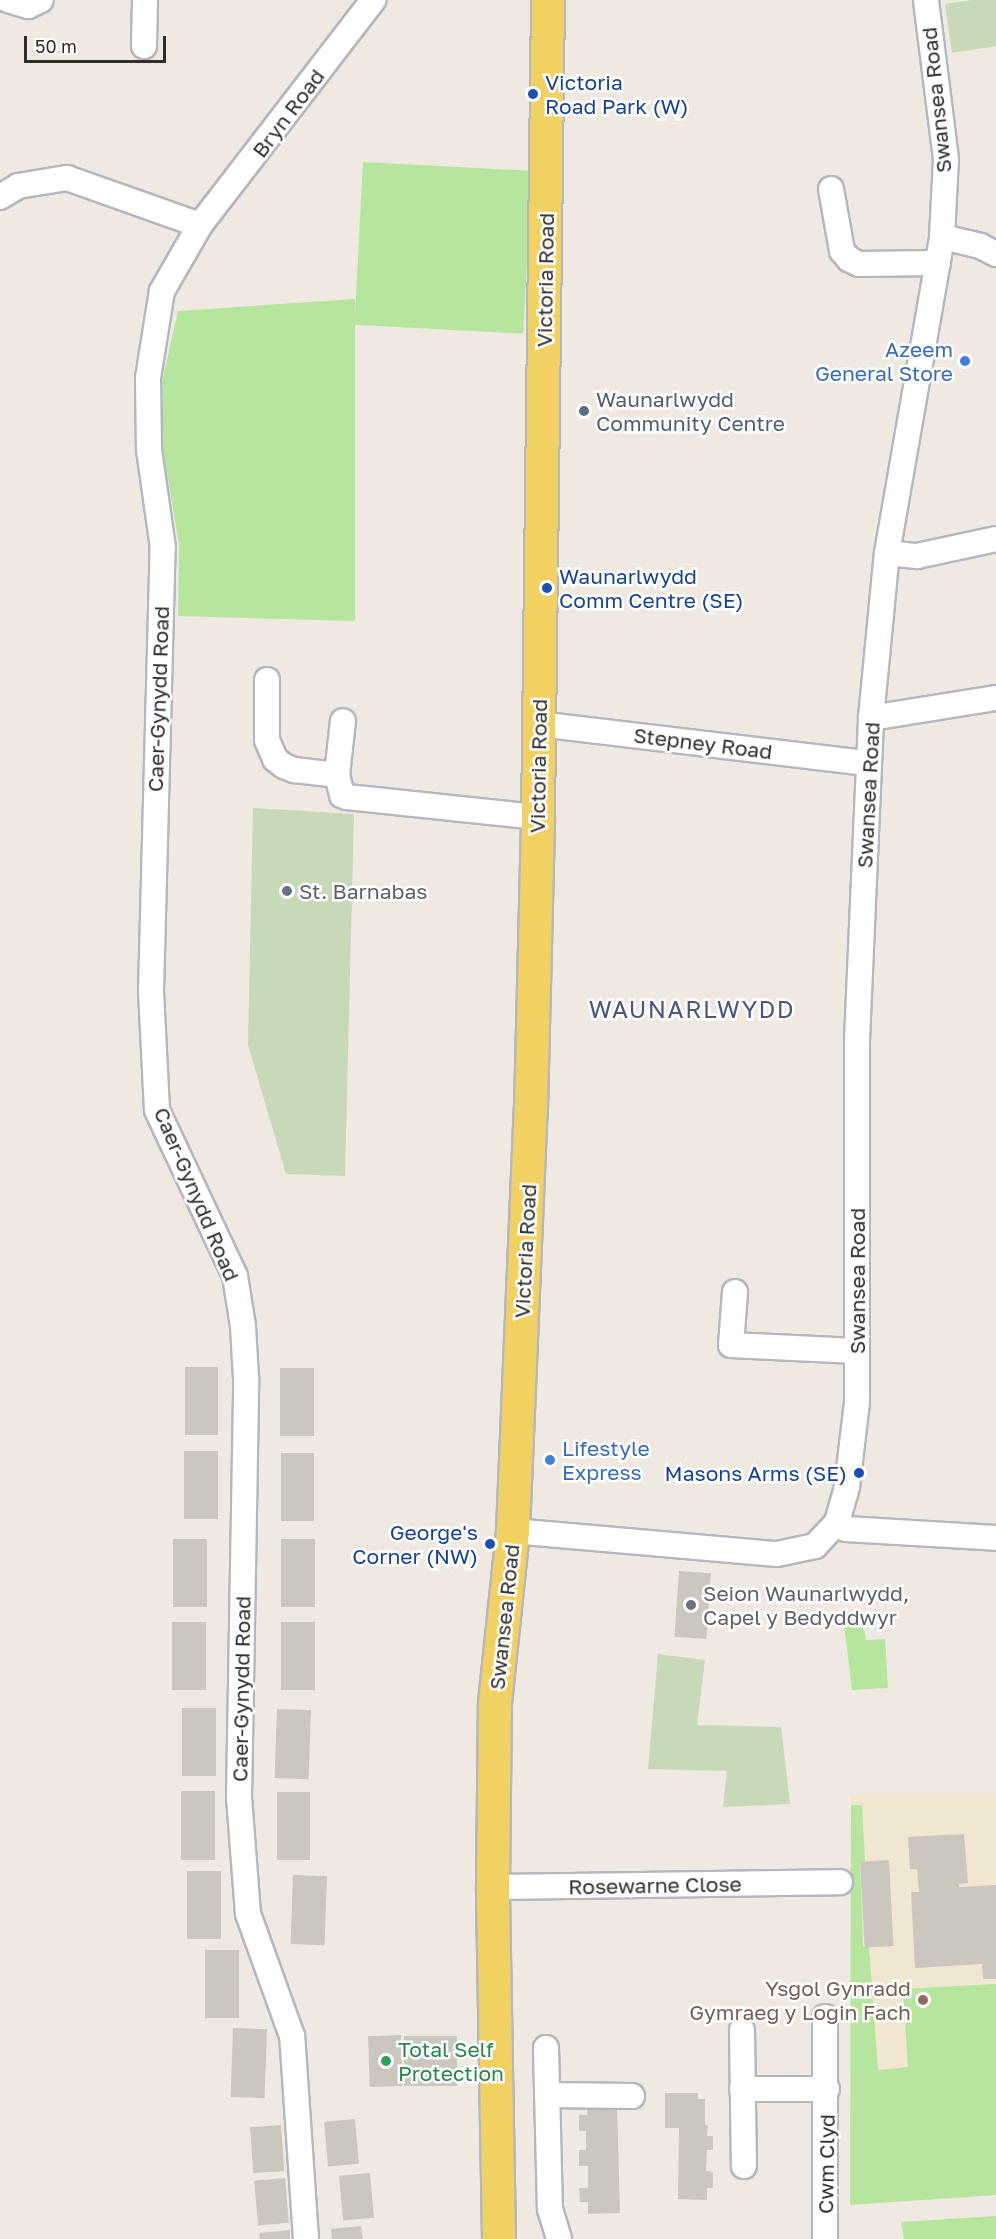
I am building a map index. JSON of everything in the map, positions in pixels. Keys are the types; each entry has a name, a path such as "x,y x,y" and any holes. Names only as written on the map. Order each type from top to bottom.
{"main road":[{"name":"Victoria Road","path":"513,1531 531,1109 538,817 548,0"},
{"name":"Swansea Road","path":"500,2239 493,1887 495,1703 513,1531"}],"street":[{"path":"8,0 28,6 42,0"},
{"path":"144,46 145,0"},
{"name":"Bryn Road","path":"200,225 373,0"},
{"name":"Swansea Road","path":"513,1531 777,1554 815,1545 837,1522 847,1486 857,1402 857,1040 871,718 887,553 942,237 946,159 926,0"},
{"path":"0,197 18,186 67,178 200,225"},
{"path":"831,189 842,251 849,259 859,264 938,263"},
{"name":"Caer-Gynydd Road","path":"200,225 162,291 148,378 149,450 163,548 151,981 157,1110 235,1276 243,1326 246,1378 239,1797 248,1914 292,2036 306,2239"},
{"path":"942,237 980,246 996,254"},
{"path":"887,553 917,556 996,539"},
{"path":"267,680 266,731 275,759 294,770 337,775"},
{"path":"871,718 996,698"},
{"path":"343,721 337,775 342,795 538,817"},
{"name":"Stepney Road","path":"539,724 868,763"},
{"path":"735,1292 731,1345 857,1351"},
{"path":"837,1522 846,1529 996,1538"},
{"name":"Rosewarne Close","path":"493,1887 825,1876"},
{"name":"Cwm Clyd","path":"825,2017 827,2089 825,2239"},
{"path":"742,2030 744,2166"},
{"path":"546,2048 550,2209 559,2239"},
{"name":"Cwm Clyd","path":"742,2090 827,2089"},
{"path":"547,2095 632,2096"}],"shaded area":[{"name":"Ysgol Gynradd Gymraeg y Login Fach","path":"851,1794 996,1794 996,2195 851,2195"}],"green space":[{"path":"972,0 996,0 996,46 952,53 945,4"},
{"path":"363,162 532,171 523,334 354,325"},
{"path":"355,299 355,621 178,616 179,545 163,448 162,382 178,311"},
{"path":"253,808 354,814 345,1176 286,1174 248,1045"},
{"path":"863,1622 866,1640 885,1639 888,1688 852,1690 844,1624"},
{"path":"658,1654 705,1660 697,1725 781,1727 790,1804 723,1807 727,1771 648,1769"},
{"path":"851,1805 862,1805 865,1861 860,1862 863,1947 869,1947 878,2070 908,2067 903,1989 996,1984 996,2195 850,2205"},
{"path":"996,2216 996,2239 904,2239 901,2222"}],"building":[{"path":"185,1367 218,1367 218,1435 185,1435"},
{"path":"280,1368 314,1368 314,1436 280,1436"},
{"path":"184,1451 218,1451 218,1519 184,1519"},
{"path":"281,1453 314,1453 314,1521 281,1521"},
{"path":"173,1539 207,1539 207,1607 173,1607"},
{"path":"281,1539 315,1539 315,1607 281,1607"},
{"name":"Seion Waunarlwydd, Capel y Bedyddwyr","path":"679,1571 711,1573 706,1639 674,1637"},
{"path":"172,1622 206,1622 206,1690 172,1690"},
{"path":"281,1622 315,1622 315,1690 281,1690"},
{"path":"182,1708 216,1708 216,1776 182,1776"},
{"path":"277,1709 311,1710 309,1779 275,1778"},
{"path":"181,1791 215,1791 215,1860 181,1860"},
{"path":"277,1792 310,1792 310,1860 277,1860"},
{"path":"964,1834 968,1883 959,1884 959,1887 996,1885 996,1979 983,1979 982,1964 915,1968 911,1892 919,1892 917,1869 910,1869 908,1837"},
{"path":"889,1860 894,1946 865,1947 860,1862"},
{"path":"187,1871 221,1871 221,1939 187,1939"},
{"path":"293,1875 327,1876 325,1945 291,1944"},
{"path":"205,1950 239,1950 239,2018 205,2018"},
{"path":"233,2028 267,2029 265,2098 231,2097"},
{"name":"Total Self Protection","path":"401,2035 403,2086 370,2087 368,2036"},
{"path":"404,2036 457,2036 457,2086 404,2086"},
{"path":"665,2093 698,2093 698,2099 705,2099 707,2136 713,2136 713,2150 707,2150 706,2171 713,2172 713,2188 707,2188 707,2200 678,2199 679,2128 665,2128"},
{"path":"587,2103 617,2103 620,2213 588,2214 588,2202 580,2202 579,2188 588,2188 588,2166 579,2166 579,2150 586,2150 586,2131 579,2131 579,2115 587,2115"},
{"path":"355,2119 359,2164 328,2167 324,2122"},
{"path":"281,2125 284,2171 253,2173 250,2127"},
{"path":"370,2173 374,2218 343,2221 339,2176"},
{"path":"285,2178 289,2223 258,2226 254,2181"},
{"path":"361,2226 363,2239 332,2239 331,2229"},
{"path":"290,2230 290,2239 260,2239 259,2233"}],"place":[{"name":"Victoria Road Park (W)","path":"533,94"},
{"name":"Azeem General Store","path":"965,361"},
{"name":"Waunarlwydd Community Centre","path":"584,411"},
{"name":"Waunarlwydd Comm Centre (SE)","path":"547,588"},
{"name":"St. Barnabas","path":"287,891"},
{"name":"Lifestyle Express","path":"550,1460"},
{"name":"Masons Arms (SE)","path":"859,1473"},
{"name":"George's Corner (NW)","path":"490,1544"},
{"name":"Seion Waunarlwydd, Capel y Bedyddwyr","path":"691,1605"},
{"name":"Ysgol Gynradd Gymraeg y Login Fach","path":"923,2000"},
{"name":"Total Self Protection","path":"386,2061"}],"district":[{"name":"WAUNARLWYDD","path":"692,1009"}]}
